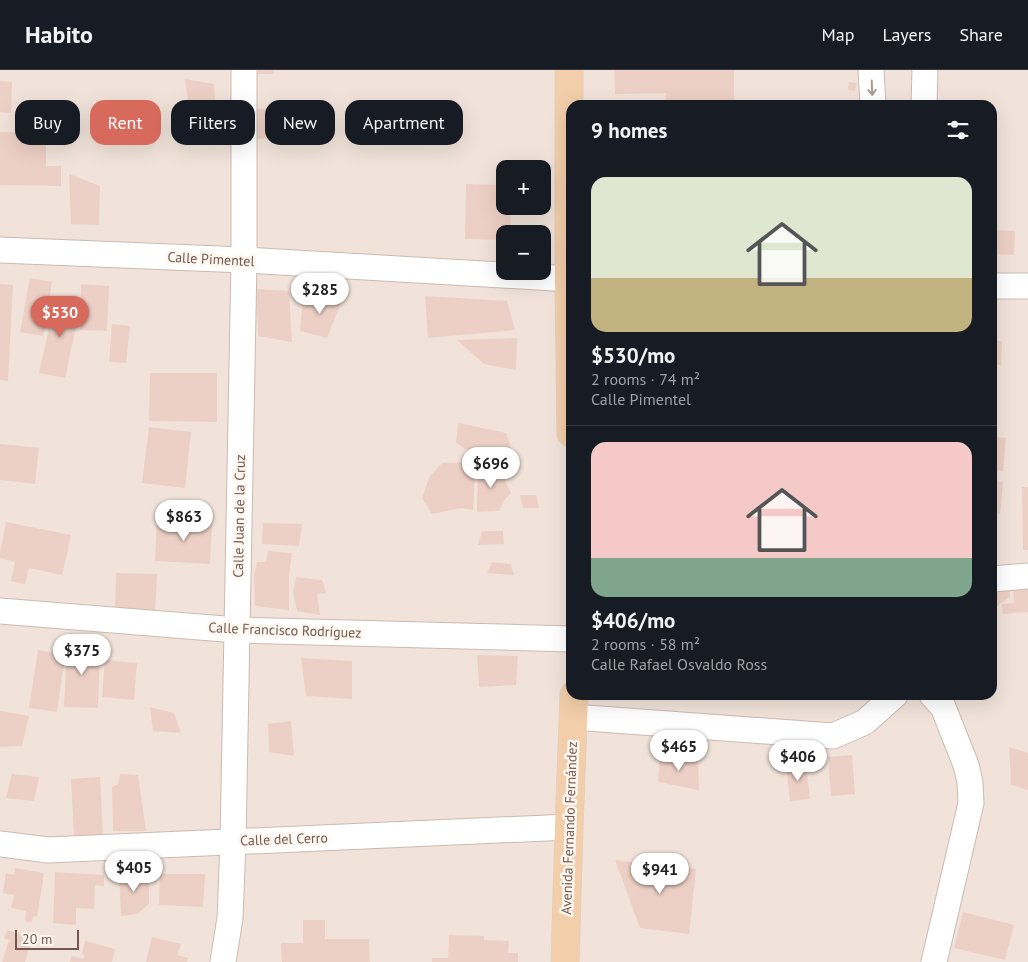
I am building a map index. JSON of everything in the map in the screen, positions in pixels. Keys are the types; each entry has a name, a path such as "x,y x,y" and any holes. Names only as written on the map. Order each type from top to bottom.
{"main road":[{"path":"569,70 569,100"},
{"name":"Avenida Fernando Fernández","path":"565,962 573,706"}],"street":[{"name":"Calle Juan de la Cruz","path":"223,962 230,918 233,842 244,260 244,70"},
{"path":"871,70 872,100"},
{"path":"924,70 924,100"},
{"name":"Calle Pimentel","path":"0,250 244,260 566,279"},
{"path":"997,286 1028,286"},
{"path":"997,579 1028,576"},
{"name":"Calle Francisco Rodríguez","path":"0,611 237,630 566,639"},
{"path":"573,706 833,736 865,722 889,700"},
{"path":"934,962 971,803 970,782 966,766 943,708 936,700"},
{"name":"Calle del Cerro","path":"0,844 48,850 568,827"}],"shaded area":[{"path":"0,70 1028,70 1028,962 0,962"}],"building":[{"path":"258,70 274,70 274,74 258,74"},
{"path":"614,70 734,70 734,100 666,100 666,93 615,94"},
{"path":"185,79 214,84 215,100 188,100"},
{"path":"0,81 12,82 11,113 0,112"},
{"path":"849,82 857,83 855,91 848,90"},
{"path":"257,109 265,109 265,139 256,139"},
{"path":"0,132 15,132 15,145 46,145 46,166 61,166 61,186 0,185"},
{"path":"69,174 100,186 99,225 71,224"},
{"path":"466,184 496,185 496,215 511,215 510,225 496,225 496,240 465,239"},
{"path":"997,230 1015,231 1014,255 997,254"},
{"path":"30,278 52,282 43,336 20,332"},
{"path":"0,284 13,285 8,381 0,380"},
{"path":"81,284 109,286 107,331 80,330"},
{"path":"256,289 289,291 292,342 258,336"},
{"path":"344,295 327,338 300,331 303,298"},
{"path":"56,296 71,299 70,306 80,307 65,378 39,373"},
{"path":"425,296 507,301 515,330 428,338"},
{"path":"112,324 130,326 126,363 109,362"},
{"path":"517,338 516,370 484,364 457,340"},
{"path":"997,341 1002,341 1001,365 997,365"},
{"path":"150,373 217,373 217,422 149,421"},
{"path":"458,423 506,433 516,463 486,462 456,443"},
{"path":"149,427 191,432 185,488 142,483"},
{"path":"997,437 1006,438 1003,471 997,470"},
{"path":"0,444 39,448 35,484 0,480"},
{"path":"476,462 473,510 461,508 432,514 422,498 430,476 442,463"},
{"path":"503,466 505,481 511,493 505,499 499,511 477,512 478,467"},
{"path":"997,481 1003,482 1000,514 997,514"},
{"path":"1022,487 1028,487 1028,550 1023,550"},
{"path":"520,495 536,495 539,508 523,508"},
{"path":"157,520 212,523 210,564 155,561"},
{"path":"6,522 71,535 62,575 29,568 25,584 11,581 15,562 0,558"},
{"path":"263,523 302,524 299,546 262,544"},
{"path":"482,531 503,531 504,544 478,545"},
{"path":"268,551 292,553 289,575 289,610 255,606 254,575 257,562 266,562"},
{"path":"492,562 511,564 514,575 487,573"},
{"path":"116,573 157,574 155,615 115,613"},
{"path":"296,577 322,580 326,593 317,594 320,615 297,611 293,593"},
{"path":"997,584 1010,584 1010,597 999,604 997,606"},
{"path":"1028,589 1028,612 1003,614 1002,604 1014,603 1013,590"},
{"path":"67,643 100,644 98,708 64,707"},
{"path":"38,650 65,655 57,712 29,708"},
{"path":"477,655 518,656 516,685 479,687"},
{"path":"301,658 352,661 352,699 306,696"},
{"path":"105,660 137,663 134,700 102,697"},
{"path":"150,707 174,713 181,733 153,731"},
{"path":"0,711 29,716 22,746 0,747"},
{"path":"291,721 294,756 269,752 268,724"},
{"path":"1009,747 1028,753 1028,790 1011,785"},
{"path":"852,755 855,794 831,796 828,757"},
{"path":"660,756 698,759 699,790 658,782"},
{"path":"806,762 810,799 790,801 786,764"},
{"path":"12,774 39,777 34,801 6,798"},
{"path":"120,774 138,775 146,831 113,831 112,787 118,784"},
{"path":"100,777 103,835 74,836 71,779"},
{"path":"615,860 696,869 689,934 640,928"},
{"path":"15,868 44,873 37,917 33,916 32,922 25,921 26,911 11,908 14,895 3,893 6,873 14,875"},
{"path":"55,872 104,875 104,886 95,885 94,909 76,908 76,925 53,923"},
{"path":"119,872 149,875 149,904 137,914 121,916"},
{"path":"160,874 205,874 203,907 159,905"},
{"path":"963,912 1014,925 1005,960 954,948"},
{"path":"303,920 325,920 325,939 369,939 370,962 282,962 281,943 303,943"},
{"path":"7,930 32,938 25,962 2,962 9,940 4,939"},
{"path":"449,935 484,936 484,940 509,941 508,953 518,953 518,962 432,962 432,958 448,958"},
{"path":"152,937 181,944 177,955 188,958 187,962 146,962"},
{"path":"85,941 115,949 112,962 70,962 71,956 84,959 82,954"}]}
